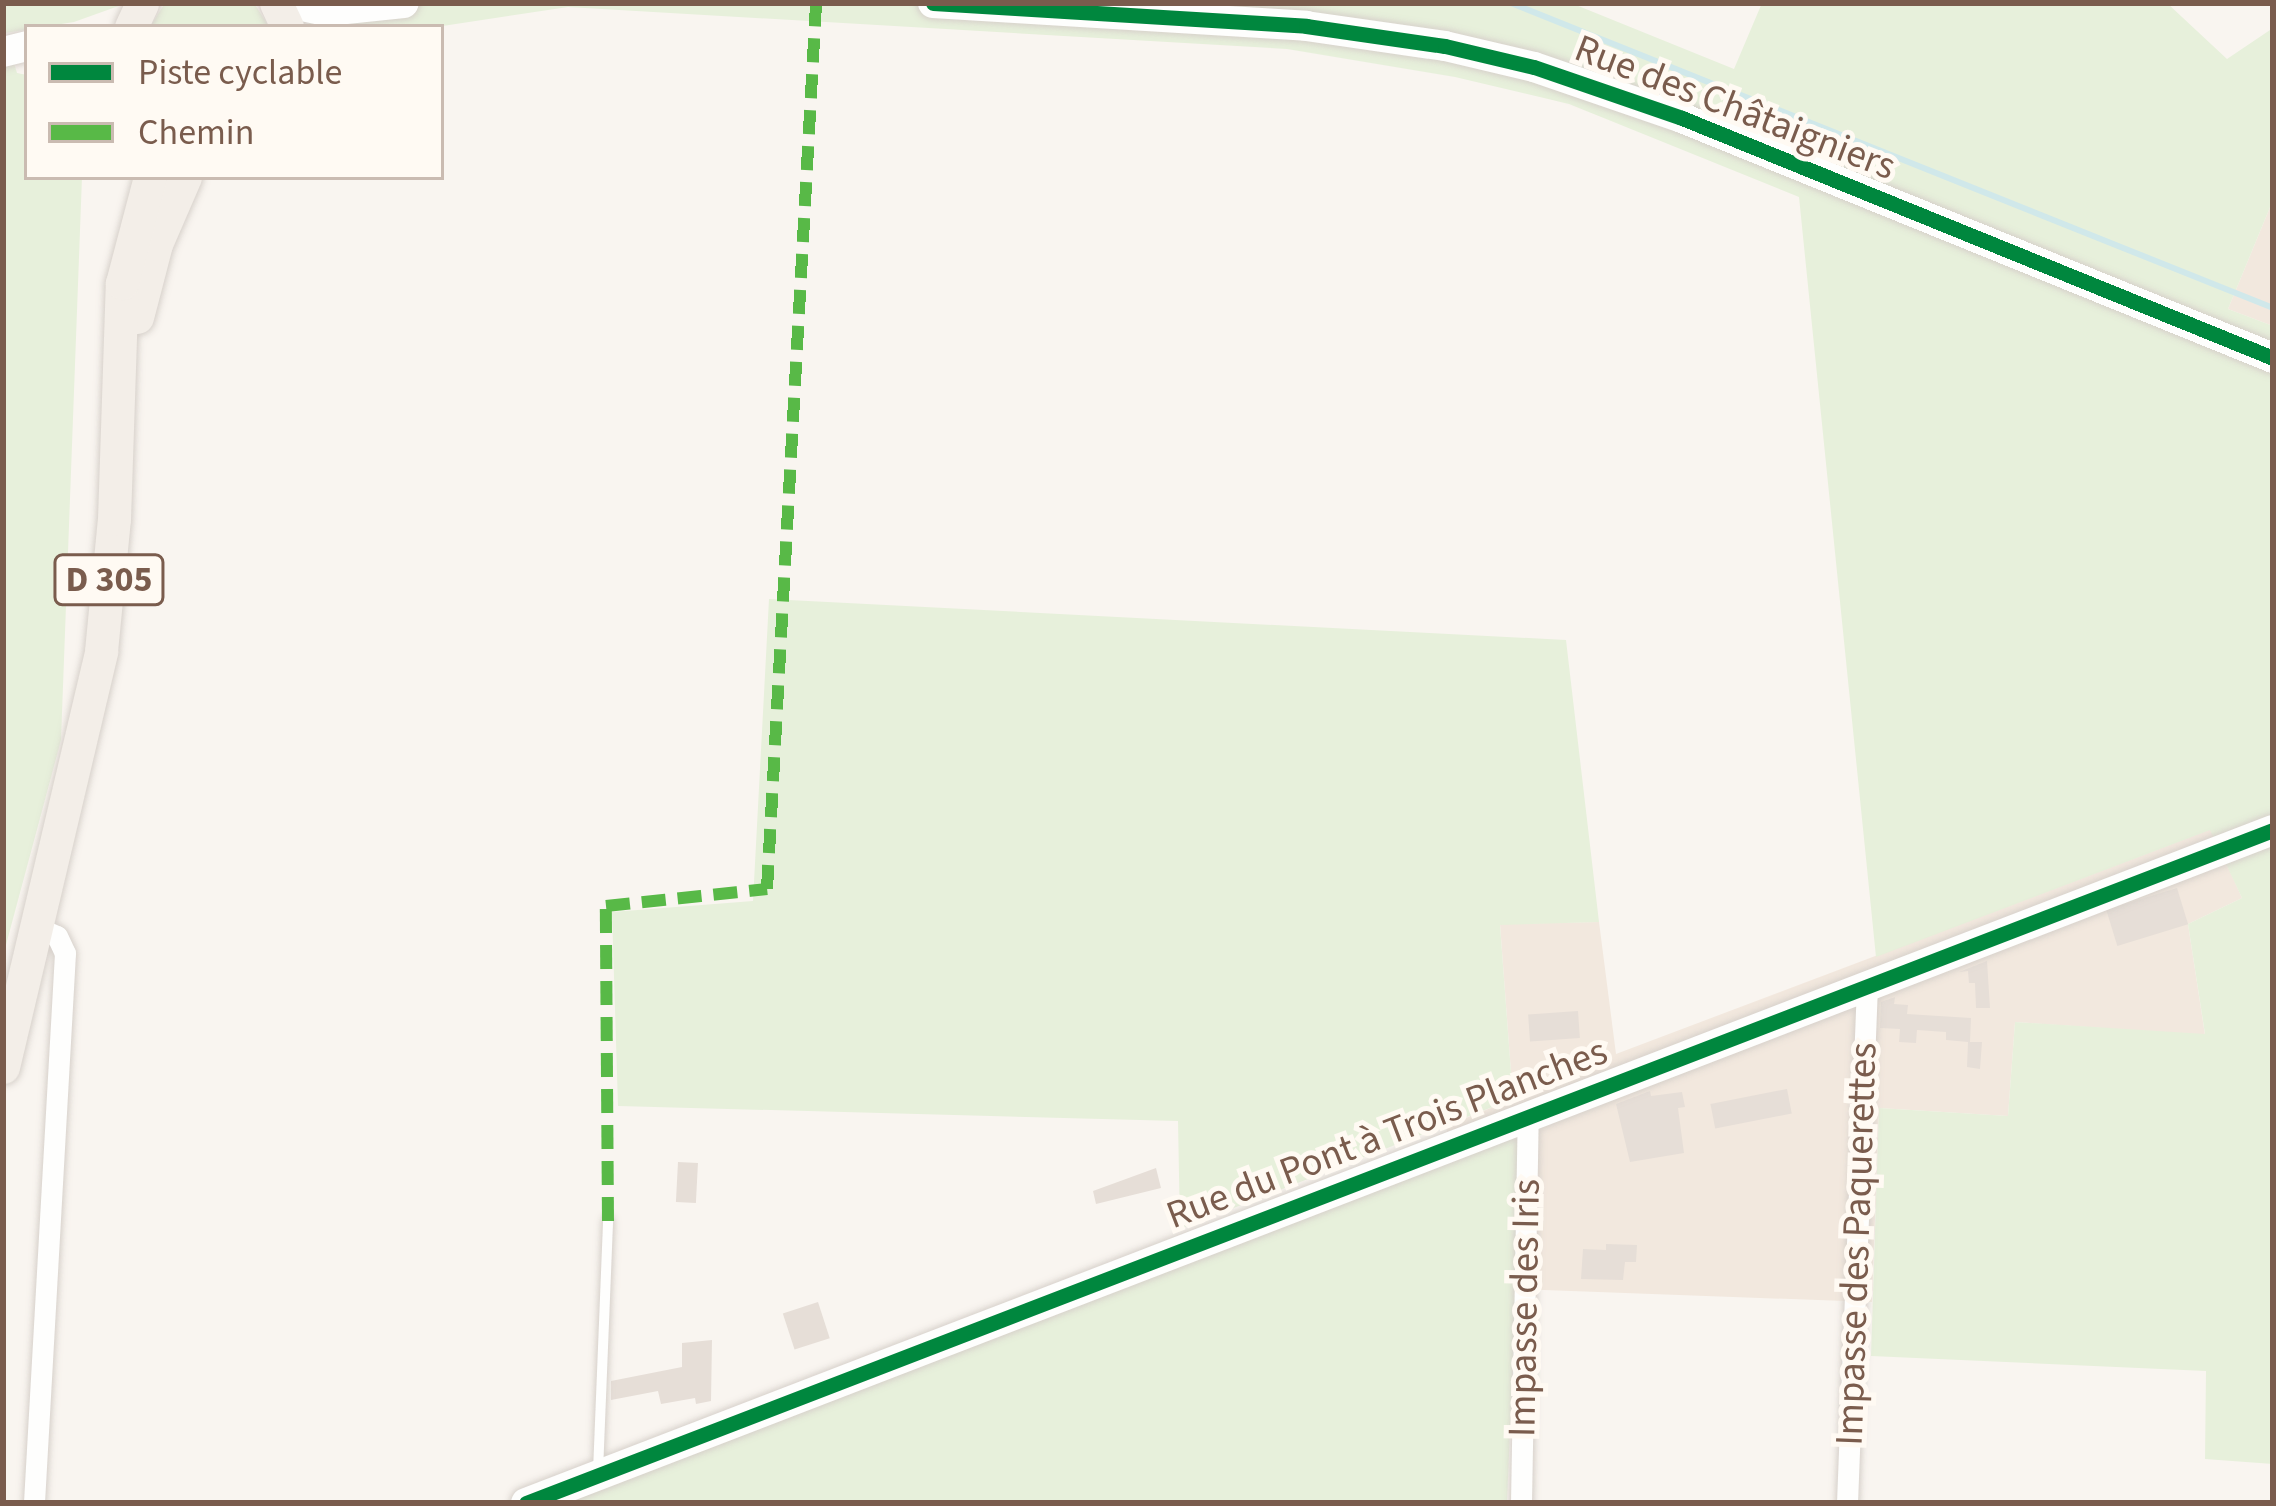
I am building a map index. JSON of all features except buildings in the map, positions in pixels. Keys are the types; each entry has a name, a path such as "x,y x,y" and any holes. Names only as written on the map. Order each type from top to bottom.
{"main road":[{"name":"D 305","path":"3,1067 106,619 122,284 149,180"},
{"name":"D 305","path":"118,401 147,274 184,180"}],"street":[{"path":"288,3 327,11 405,3"},
{"path":"346,24 405,3"},
{"name":"Rue des Châtaigniers","path":"933,3 1306,26 1445,46 1534,68 1682,118 2273,358"},
{"name":"Rue du Pont à Trois Planches","path":"526,1503 2273,830"},
{"path":"32,925 57,936 65,952 34,1503"},
{"name":"Impasse des Paquerettes","path":"1847,1503 1867,985"},
{"name":"Impasse des Iris","path":"1521,1503 1528,1114"}],"lane":[{"path":"598,1476 608,1221"}],"shaded area":[{"path":"2273,200 2273,326 2228,309"},
{"path":"2211,829 2242,898 2188,924 2205,1035 2015,1022 2008,1116 1879,1108 1872,1302 1515,1289 1453,1157 1446,1126 1513,1099 1500,924 1599,922 1616,1054"}],"green space":[{"path":"3,3 127,3 74,22 24,24 24,30 5,33 17,73 24,74 24,180 82,180 61,740 3,956"},
{"path":"165,3 254,3 267,24 152,24"},
{"path":"299,3 1571,3 1734,69 1762,3 2167,3 2227,59 2273,28 2273,200 2228,309 2273,326 2273,1464 2205,1459 2206,1371 1871,1356 1879,1108 2008,1116 2015,1022 2205,1034 2188,924 2242,898 2210,830 1876,957 1799,197 1569,104 1455,77 1287,49 568,7 444,26 310,24"},
{"path":"769,599 1566,640 1599,922 1500,925 1513,1099 1180,1229 1178,1121 618,1106 612,912 753,901"},
{"path":"1523,1124 1507,1503 560,1503"}],"waterway":[{"path":"1511,3 2273,308"}],"marked path":[{"path":"608,1221 606,906 767,889 816,3"}],"cycle path":[{"path":"933,3 1306,26 1445,46 1534,67 1682,118 2273,358"},
{"path":"526,1503 2273,830"}]}
